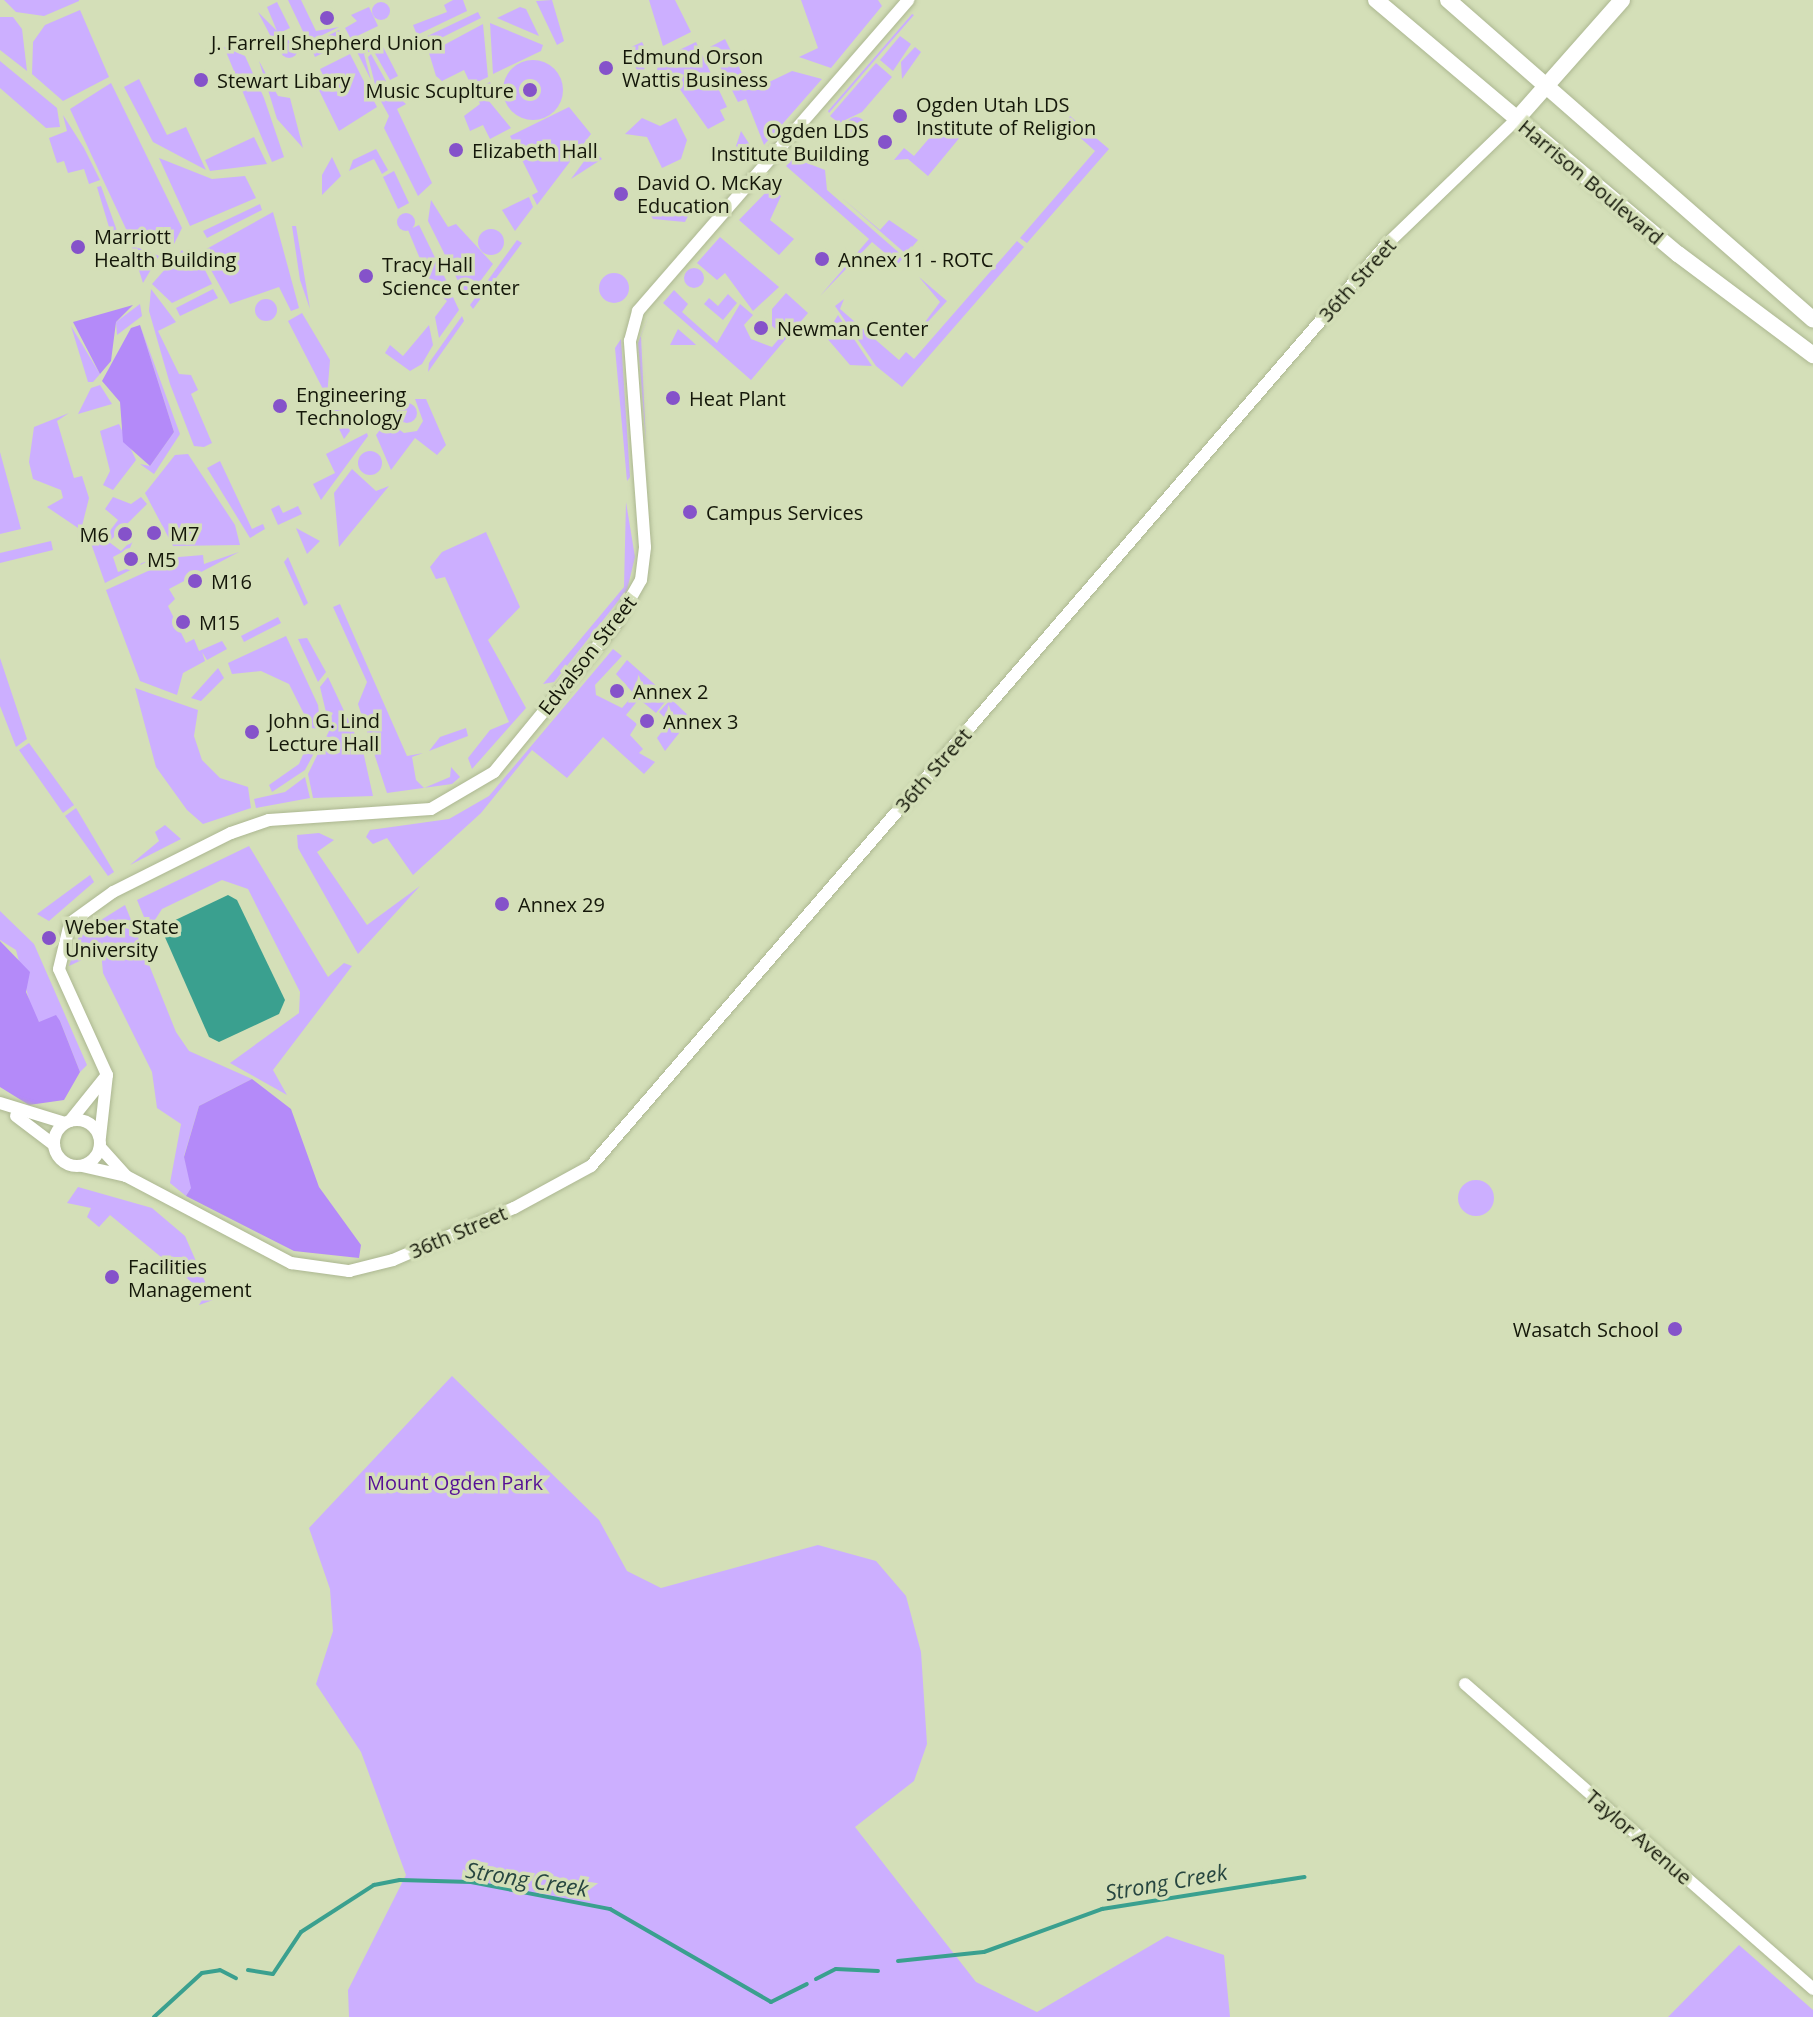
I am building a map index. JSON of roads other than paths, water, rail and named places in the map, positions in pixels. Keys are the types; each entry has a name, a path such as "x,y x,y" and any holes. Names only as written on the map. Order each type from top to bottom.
{"main road":[{"name":"Harrison Boulevard","path":"1376,0 1516,120 1813,355"},
{"name":"Harrison Boulevard","path":"1448,0 1813,320"},
{"name":"36th Street","path":"1516,120 1622,0"}],"street":[{"name":"Edvalson Street","path":"107,1075 59,969 75,917 214,841 269,820 450,804 494,772 617,622 638,589 645,560 630,341 638,311 908,0"},
{"name":"36th Street","path":"82,1166 126,1176 261,1251 349,1271 393,1260 501,1214 591,1166 1386,245 1516,120"},
{"path":"54,1145 68,1122 107,1075"},
{"path":"0,1104 54,1145 63,1162 82,1166 100,1142 107,1075"},
{"path":"0,1104 68,1122 89,1123 100,1142"},
{"name":"36th Street","path":"100,1142 126,1176"},
{"name":"Taylor Avenue","path":"1465,1684 1813,1989"}],"water":[{"path":"228,895 237,900 285,1000 279,1014 219,1042 209,1037 164,935 167,924"}],"waterway":[{"name":"Strong Creek","path":"898,1961 984,1952 1102,1909 1304,1877"},
{"name":"Strong Creek","path":"248,1970 273,1974 301,1932 374,1885 400,1880 471,1882 610,1909 771,2002 807,1984"},
{"name":"Strong Creek","path":"816,1979 836,1969 878,1971"},
{"name":"Strong Creek","path":"154,2017 202,1973 220,1970 236,1978"}],"place":[{"name":"J. Farrell Shepherd Union","path":"327,18"},
{"name":"Edmund Orson Wattis Business","path":"606,68"},
{"name":"Stewart Libary","path":"201,80"},
{"name":"Music Scuplture","path":"530,90"},
{"name":"Ogden Utah LDS Institute of Religion","path":"900,116"},
{"name":"Ogden LDS Institute Building","path":"885,142"},
{"name":"Elizabeth Hall","path":"456,150"},
{"name":"David O. McKay Education","path":"621,194"},
{"name":"Marriott Health Building","path":"78,247"},
{"name":"Annex 11 - ROTC","path":"822,259"},
{"name":"Tracy Hall Science Center","path":"366,276"},
{"name":"Newman Center","path":"761,328"},
{"name":"Heat Plant","path":"673,398"},
{"name":"Engineering Technology","path":"280,406"},
{"name":"Campus Services","path":"690,512"},
{"name":"M7","path":"154,533"},
{"name":"M6","path":"125,534"},
{"name":"M5","path":"131,559"},
{"name":"M16","path":"195,581"},
{"name":"M15","path":"183,622"},
{"name":"Annex 2","path":"617,691"},
{"name":"Annex 3","path":"647,721"},
{"name":"John G. Lind Lecture Hall","path":"252,732"},
{"name":"Annex 29","path":"502,904"},
{"name":"Weber State University","path":"49,938"},
{"name":"Facilities Management","path":"112,1277"},
{"name":"Wasatch School","path":"1675,1329"}],"park label":[{"name":"Mount Ogden Park","path":"455,1482"}]}
